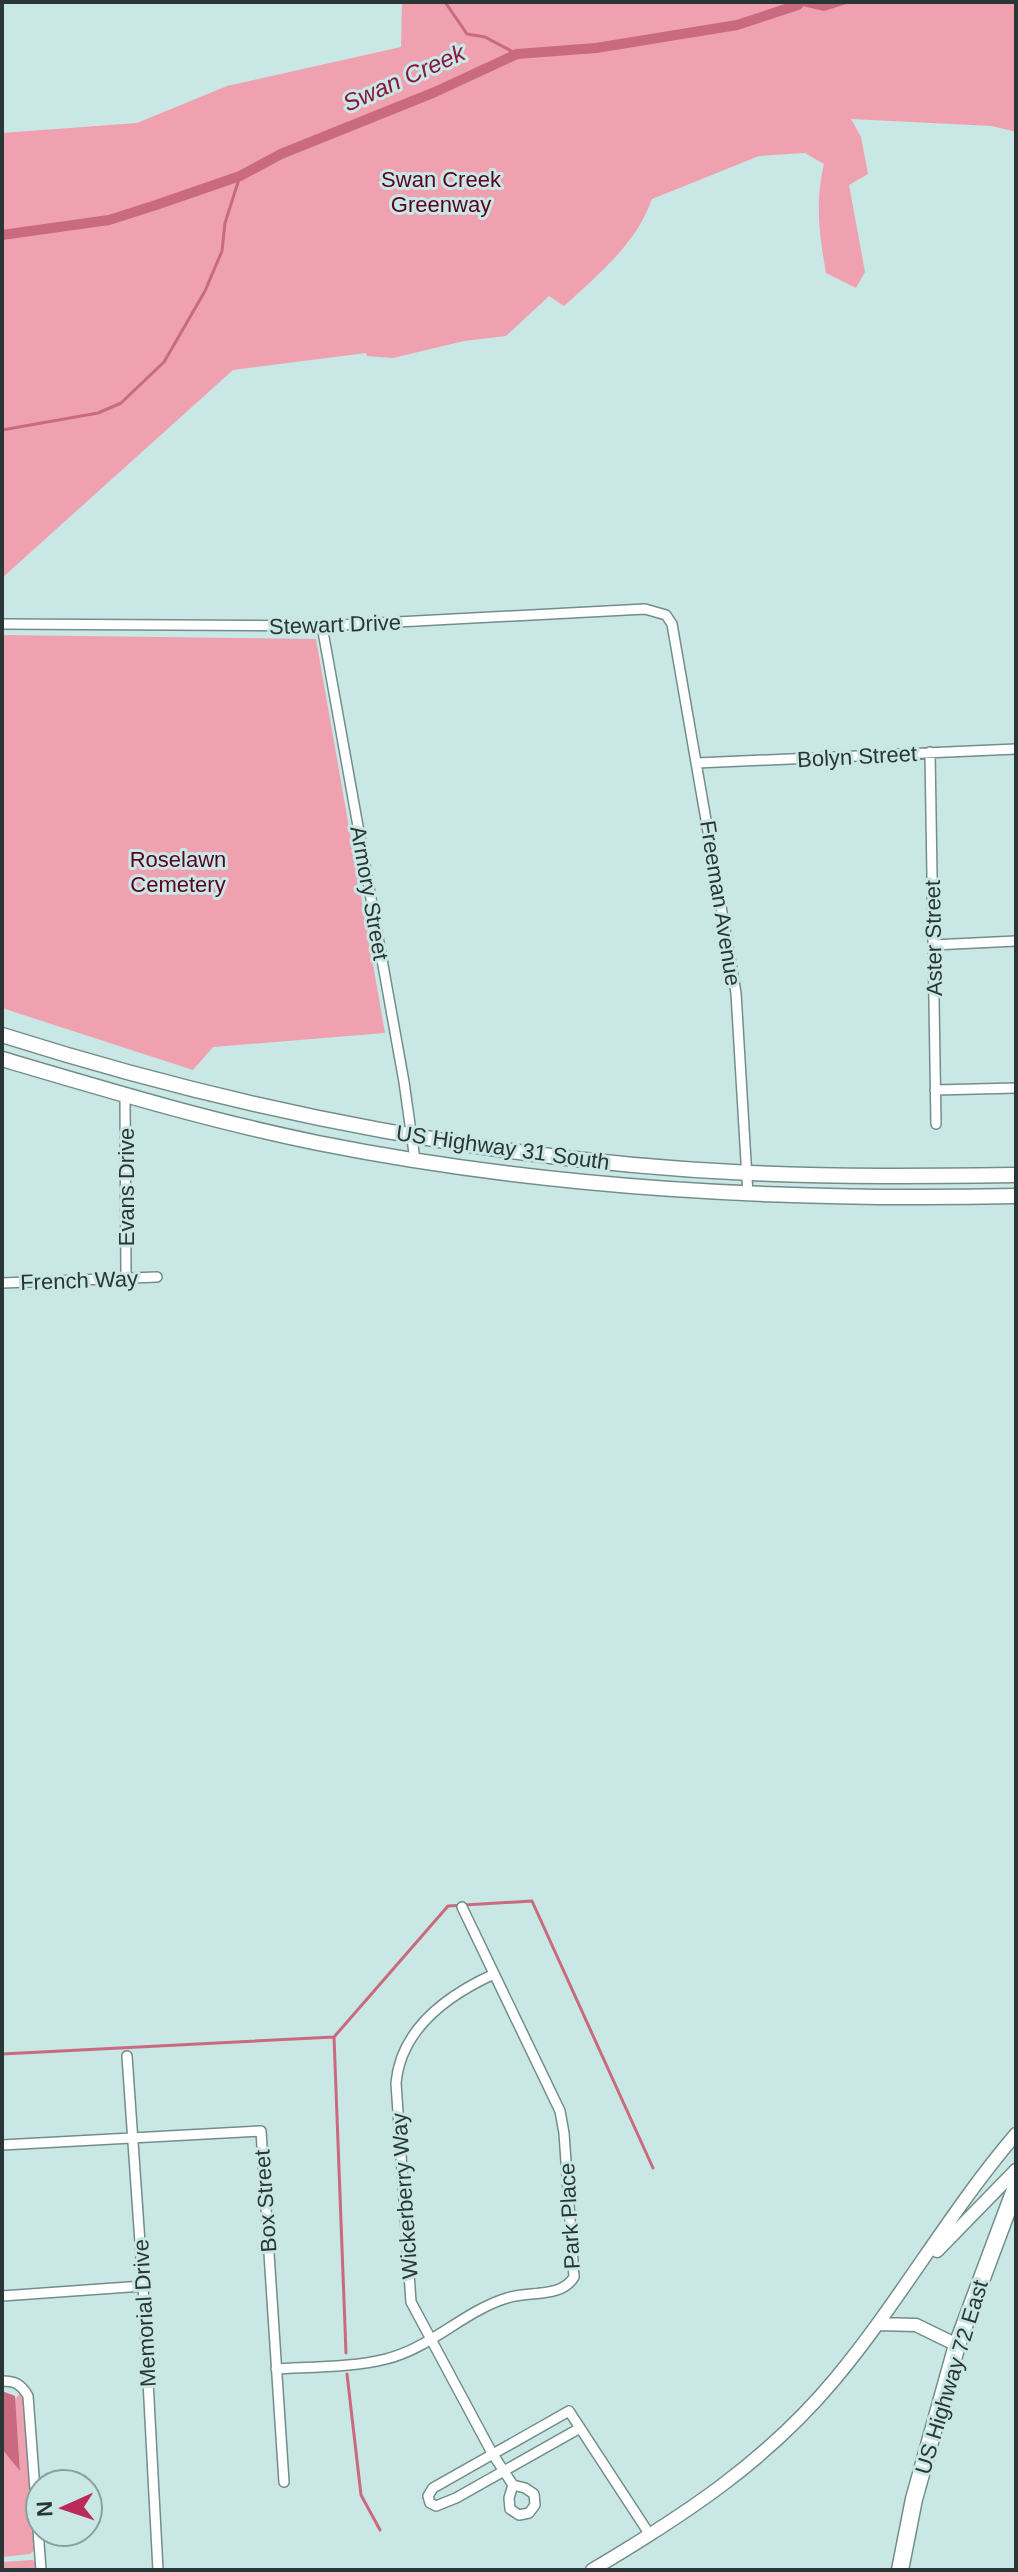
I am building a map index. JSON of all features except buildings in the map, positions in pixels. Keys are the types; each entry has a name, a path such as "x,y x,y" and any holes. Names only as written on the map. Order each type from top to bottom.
{"highway":[{"name":"US Highway 72 East","path":"900,2570 914,2499 957,2345 1016,2187"}],"main road":[{"name":"US Highway 31 South","path":"2,1035 192,1090 274,1110 489,1149 747,1173 1016,1175"},
{"name":"US Highway 31 South","path":"2,1059 125,1097 248,1128 415,1160 512,1174 748,1195 897,1199 1016,1196"}],"street":[{"name":"Stewart Drive","path":"2,624 322,626 645,609 666,615"},
{"name":"Freeman Avenue","path":"666,615 672,624 736,993 748,1195"},
{"name":"Armory Street","path":"322,626 404,1082 415,1160"},
{"name":"Bolyn Street","path":"697,763 1016,749"},
{"name":"Aster Street","path":"930,752 936,1124"},
{"path":"933,945 1016,941"},
{"path":"935,1090 1016,1088"},
{"name":"Evans Drive","path":"125,1097 126,1277"},
{"name":"French Way","path":"2,1283 157,1277"},
{"name":"Park Place","path":"276,2369 387,2359 432,2339 489,2305 508,2297 559,2290 569,2286 574,2277 560,2111 462,1907"},
{"name":"Wickerberry Way","path":"494,1974 447,1999 409,2040 398,2064 396,2083 411,2302 502,2471 513,2485"},
{"name":"Memorial Drive","path":"127,2056 158,2570"},
{"name":"Box Street","path":"2,2145 261,2131 284,2482"},
{"path":"592,2570 720,2489 803,2414 878,2324 990,2165 1016,2134"},
{"path":"905,2285 1016,2170"},
{"path":"2,2296 143,2286"},
{"path":"878,2324 916,2325 957,2345"},
{"path":"2,2381 22,2386 28,2396 41,2570"},
{"path":"580,2428 456,2498 436,2506 430,2503 428,2496 433,2488 569,2411 650,2535"}],"green space":[{"name":"Swan Creek Greenway","path":"402,2 1016,2 1016,132 992,126 851,119 861,137 868,174 849,185 865,272 856,288 826,273 819,218 824,164 805,153 759,156 652,199 626,244 590,282 564,306 549,296 506,336 464,341 393,358 367,356 366,353 233,370 2,578 2,133 137,123 227,86 401,47"},
{"name":"Roselawn Cemetery","path":"2,635 316,639 385,1033 213,1047 193,1070 2,1008"},
{"path":"21,2393 30,2468 24,2468 24,2548 36,2549 30,2554 2,2557 2,2449 20,2469 15,2399"},
{"path":"2,2562 37,2562 37,2570 2,2570"}],"shaded area":[{"path":"853,2 824,11 798,5"},
{"path":"2,2391 15,2396 20,2471 2,2449"}],"waterway":[{"path":"445,2 467,34 485,37 517,54"},
{"name":"Swan Creek","path":"2,235 109,220 240,176 281,154 435,92 517,54 596,48 737,25 798,5"},
{"path":"2,430 98,413 121,403 164,362 205,291 222,251 225,223 240,176"},
{"path":"346,2353 334,2037 448,1906 532,1901 653,2168"},
{"path":"2,2054 334,2037"},
{"path":"347,2374 361,2495 380,2530"}]}
